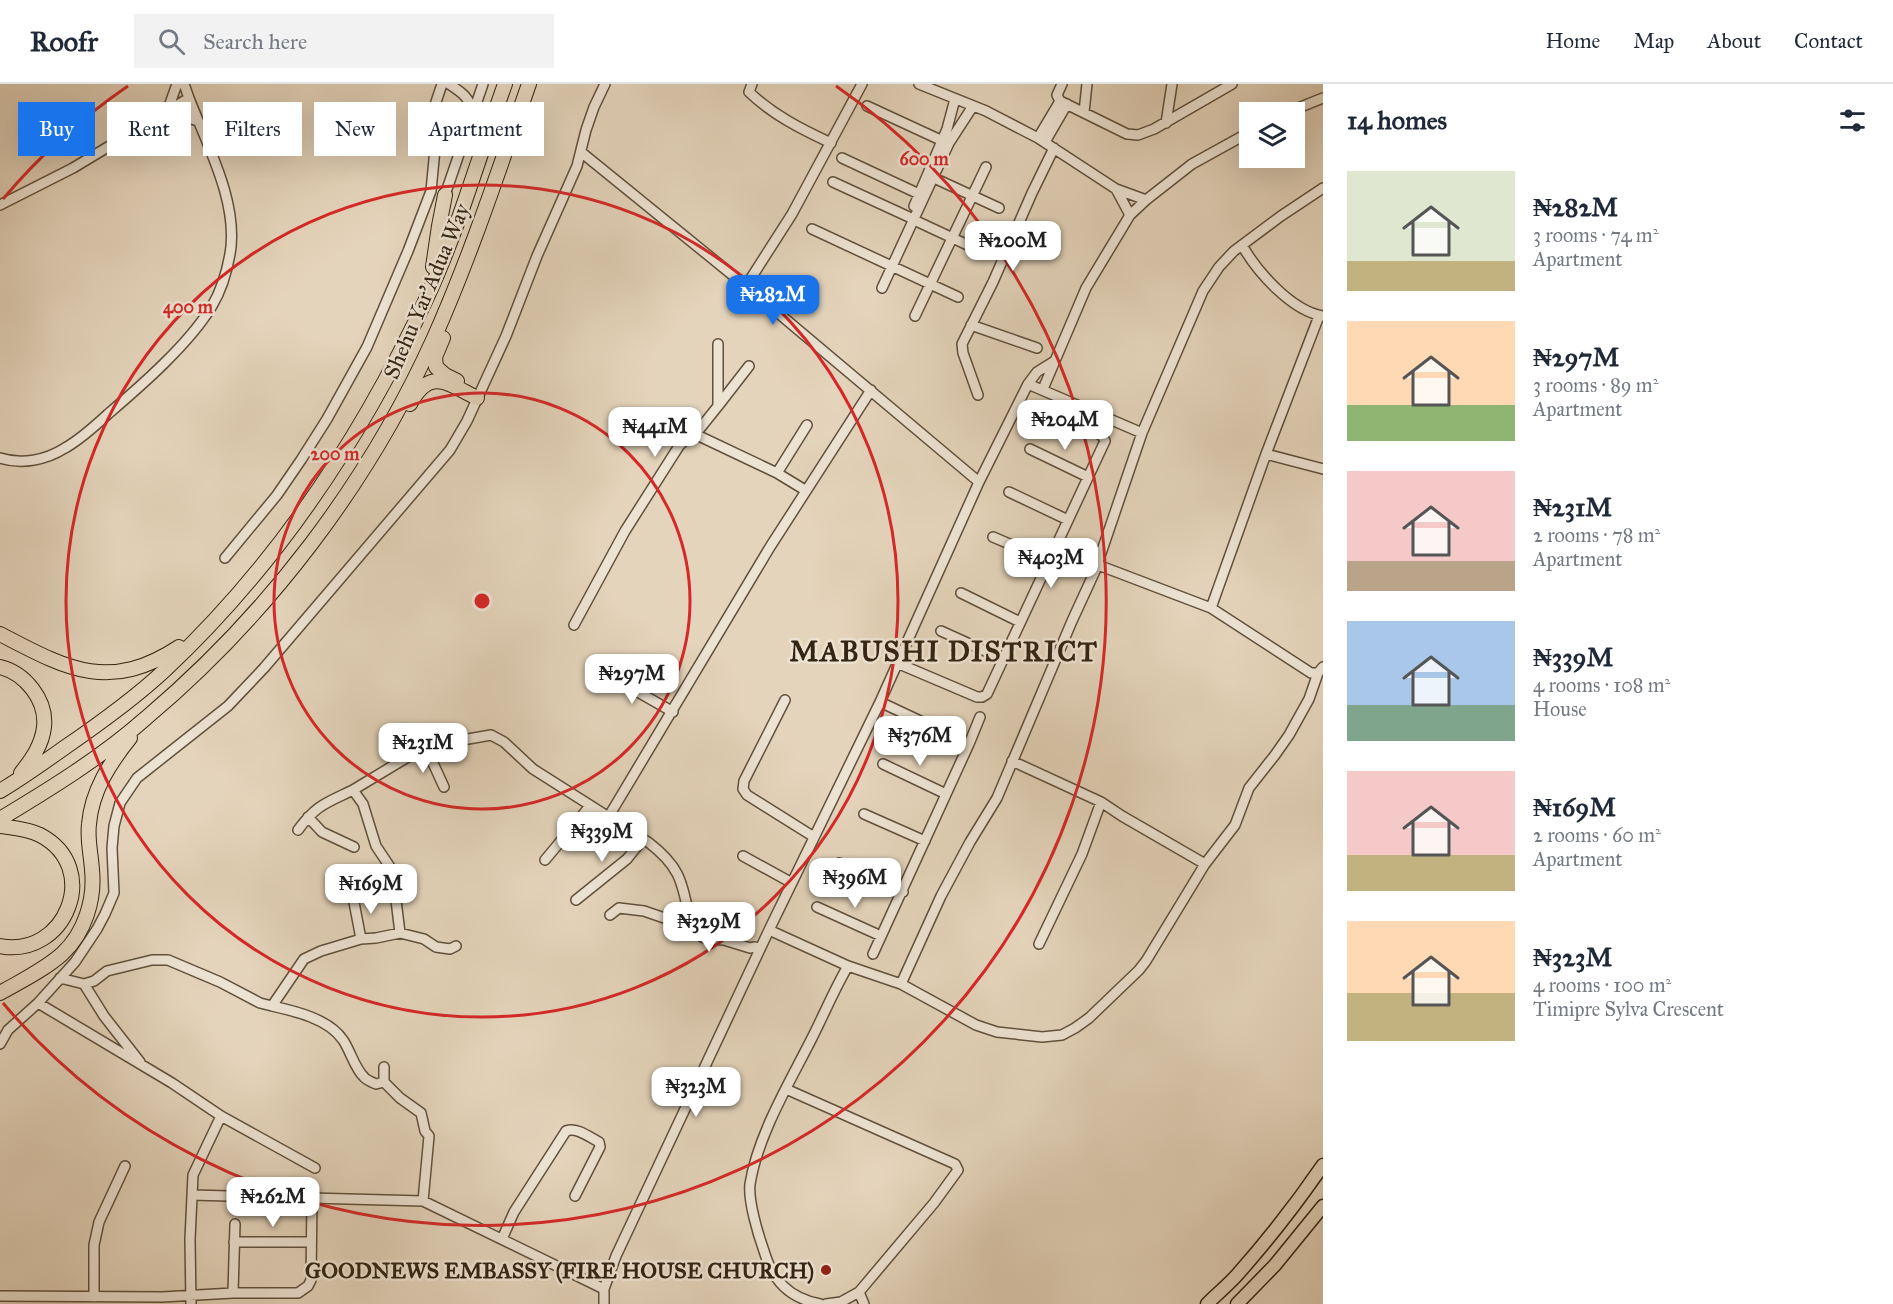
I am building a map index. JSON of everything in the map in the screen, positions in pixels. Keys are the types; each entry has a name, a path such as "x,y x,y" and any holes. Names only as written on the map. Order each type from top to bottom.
{"highway":[{"name":"Shehu Yar'Adua Way","path":"0,791 95,727 164,671 203,632 267,560 330,473 383,385 429,292 505,84"},
{"name":"Shehu Yar'Adua Way","path":"0,819 68,776 145,719 207,663 245,624 314,540 364,466 434,339 457,284 529,84"},
{"path":"429,292 445,195"},
{"path":"457,284 450,323 437,351 436,367 445,375 479,394"},
{"path":"364,466 389,440 416,392 424,384 438,381 479,394"},
{"path":"0,634 63,665 90,672 112,673 143,667 161,659 203,632"},
{"path":"0,667 9,669 24,678 42,708 44,726 34,756 14,783"},
{"path":"0,993 40,971 63,953 75,939 84,922 92,897 89,823 100,781 114,758 145,719"},
{"path":"0,826 23,829 51,841 62,853 69,867 73,885 71,903 62,923 46,936 29,945 0,946"}],"main road":[{"path":"1207,1304 1235,1277 1275,1230 1323,1165"},
{"path":"1237,1304 1275,1265 1323,1206"}],"street":[{"path":"170,102 177,84"},
{"path":"0,458 13,462 29,461 49,456 66,448 124,400 161,365 199,325 213,305 230,254 231,225 226,192 184,84"},
{"path":"225,558 255,523 301,460 367,347 431,191 435,146 434,108 442,84"},
{"path":"449,84 470,102"},
{"path":"477,102 483,84"},
{"path":"0,1044 8,1030 38,1003 75,962 97,929 114,893 112,848 114,826 120,803 137,778 228,706 264,668 450,450 506,336 537,256 577,166 586,130 605,84"},
{"path":"752,84 748,92 765,107 796,127 831,143"},
{"path":"746,286 792,214 862,84"},
{"path":"919,84 973,106 1046,142 1116,189 1146,200"},
{"path":"1062,84 1057,95 1063,102 1127,134 1138,135 1166,123 1232,84"},
{"path":"1084,112 1087,84"},
{"path":"1166,123 1172,84"},
{"path":"182,102 189,98"},
{"path":"1305,105 1323,98"},
{"path":"882,288 912,219 934,178 946,142 955,99"},
{"path":"978,395 962,344 993,282 1032,193 1046,142 1063,102"},
{"path":"867,106 946,142"},
{"path":"912,219 919,194 946,142 973,106"},
{"path":"191,118 198,120"},
{"path":"1043,389 1086,288 1130,215 1192,164 1239,138"},
{"path":"0,205 5,198 73,168 107,147"},
{"path":"581,152 746,286 979,482"},
{"path":"445,195 459,156"},
{"path":"842,158 919,194"},
{"path":"915,316 986,167"},
{"path":"934,178 999,208"},
{"path":"833,182 974,248"},
{"path":"901,984 941,896 997,798 1098,564 1142,433 1203,291 1219,267 1234,251 1323,188"},
{"path":"1116,189 1130,215"},
{"path":"812,229 889,268 958,297"},
{"path":"1211,608 1266,454 1321,316 1289,301 1255,266 1242,245"},
{"path":"971,325 1037,348"},
{"path":"718,344 718,406"},
{"path":"604,1304 604,1289 616,1256 769,930 880,702 979,482 1028,384 1037,372 1053,362"},
{"path":"694,436 749,366"},
{"path":"1028,384 1142,433"},
{"path":"609,816 805,490 871,390"},
{"path":"897,663 977,697 987,694 1105,441 1103,437 1051,413"},
{"path":"777,473 807,425"},
{"path":"574,625 625,531 679,446 687,439 699,436 777,473 805,490"},
{"path":"1030,449 1088,477"},
{"path":"1266,454 1323,470"},
{"path":"1009,492 1068,520"},
{"path":"993,537 1049,561"},
{"path":"1098,564 1211,608 1298,666 1311,673 1320,670"},
{"path":"961,593 1020,622"},
{"path":"941,631 1003,659"},
{"path":"769,930 848,966 901,984 976,1025 997,1032 1042,1037 1062,1035 1089,1018 1139,970 1205,864 1235,825 1249,788 1289,735 1309,699 1320,670"},
{"path":"605,673 673,712"},
{"path":"785,700 744,781 743,789 747,795 814,837"},
{"path":"880,702 969,744"},
{"path":"873,954 981,717"},
{"path":"298,830 319,806 353,790 406,758 445,743 490,735 504,742 533,769 609,816 665,855 674,867 684,891 689,916 702,937 760,949"},
{"path":"427,750 444,787"},
{"path":"1012,761 1101,802 1205,864"},
{"path":"883,764 946,794"},
{"path":"353,790 363,804 376,846 392,870 400,933"},
{"path":"1039,944 1082,854 1101,802"},
{"path":"545,860 591,806"},
{"path":"864,814 925,840"},
{"path":"308,817 322,832 354,847"},
{"path":"576,900 627,859 643,839"},
{"path":"743,856 792,883"},
{"path":"839,863 903,892"},
{"path":"353,897 361,939"},
{"path":"817,907 881,936"},
{"path":"610,915 619,908 644,911 684,923 689,916"},
{"path":"272,1006 304,959 321,951 361,939 400,933 424,939 436,947 450,949 456,946"},
{"path":"60,978 84,984 94,981 107,971 152,960 168,960 220,982 260,1003 321,1022 333,1029 343,1040 364,1077 376,1084 384,1082"},
{"path":"820,1304 805,1301 777,1280 765,1257 755,1226 750,1185 762,1143 786,1089 848,966"},
{"path":"84,984 104,1016 144,1067"},
{"path":"38,1003 221,1116 315,1168"},
{"path":"384,1067 384,1082 400,1098 421,1113 424,1131 429,1136 423,1201"},
{"path":"786,1089 955,1164 958,1170 934,1203 859,1292 841,1302 826,1304"},
{"path":"191,1300 193,1174 221,1116"},
{"path":"502,1239 514,1212 569,1129 574,1129 599,1142 600,1147 575,1196"},
{"path":"94,1297 94,1245 99,1222 125,1166"},
{"path":"192,1195 423,1201 604,1289"},
{"path":"0,1296 191,1300 233,1293 298,1293 311,1280 312,1198"},
{"path":"233,1293 235,1224"},
{"path":"234,1242 311,1242"},
{"path":"859,1292 864,1304"}],"place":[{"name":"GOODNEWS EMBASSY (FIRE HOUSE CHURCH)","path":"826,1270"}],"district":[{"name":"MABUSHI DISTRICT","path":"944,651"}]}
